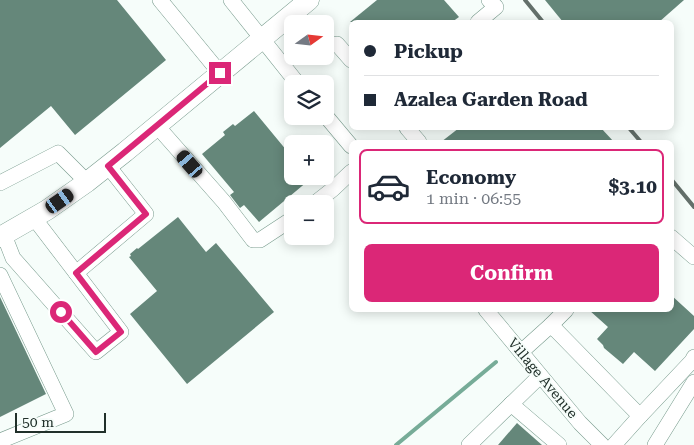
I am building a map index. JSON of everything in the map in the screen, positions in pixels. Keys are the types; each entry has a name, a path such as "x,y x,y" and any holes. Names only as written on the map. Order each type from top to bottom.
{"main road":[{"path":"2,236 47,210 108,166 309,0"}],"street":[{"path":"160,0 220,73"},
{"path":"231,0 291,75"},
{"path":"481,20 496,8 489,0"},
{"path":"337,44 349,58"},
{"path":"333,125 349,144"},
{"path":"157,126 224,202 253,240 260,240 284,224"},
{"path":"409,130 417,140"},
{"path":"0,183 58,153 87,182"},
{"path":"76,273 146,214 108,166"},
{"path":"325,195 349,174"},
{"path":"2,236 13,258 96,352 121,332 34,218"},
{"path":"674,240 694,257"},
{"path":"0,275 66,414 0,441"},
{"name":"Village Avenue","path":"488,312 580,423 602,445"},
{"path":"521,352 564,312"},
{"path":"551,326 640,416"},
{"path":"614,445 694,357"},
{"path":"469,445 540,376"},
{"path":"655,445 694,382"},
{"path":"511,404 559,445"}],"building":[{"path":"0,0 117,0 166,60 75,135 51,106 0,148"},
{"path":"377,0 444,0 459,17 455,20 352,20"},
{"path":"545,0 684,0 661,20 561,20"},
{"path":"254,111 284,147 284,185 303,185 291,195 284,195 284,201 259,222 244,205 240,208 230,195 234,192 202,154 225,135 223,132 233,124 235,126"},
{"path":"456,130 603,130 612,140 444,140"},
{"path":"178,217 206,252 216,243 274,312 187,384 130,314 157,291 129,257 131,256 130,254"},
{"path":"0,297 46,394 0,417"},
{"path":"674,298 694,316 694,329 655,371 634,352 623,364 604,348 597,339 608,327 591,312 674,312"},
{"path":"517,423 542,445 498,445"}],"waterway":[{"path":"396,445 496,362"}],"railway":[{"path":"525,0 541,20"},
{"path":"631,130 639,140"},
{"path":"674,183 694,207"}],"route":[{"path":"61,312 96,352 121,332 76,273 146,214 108,166 220,73"}]}
